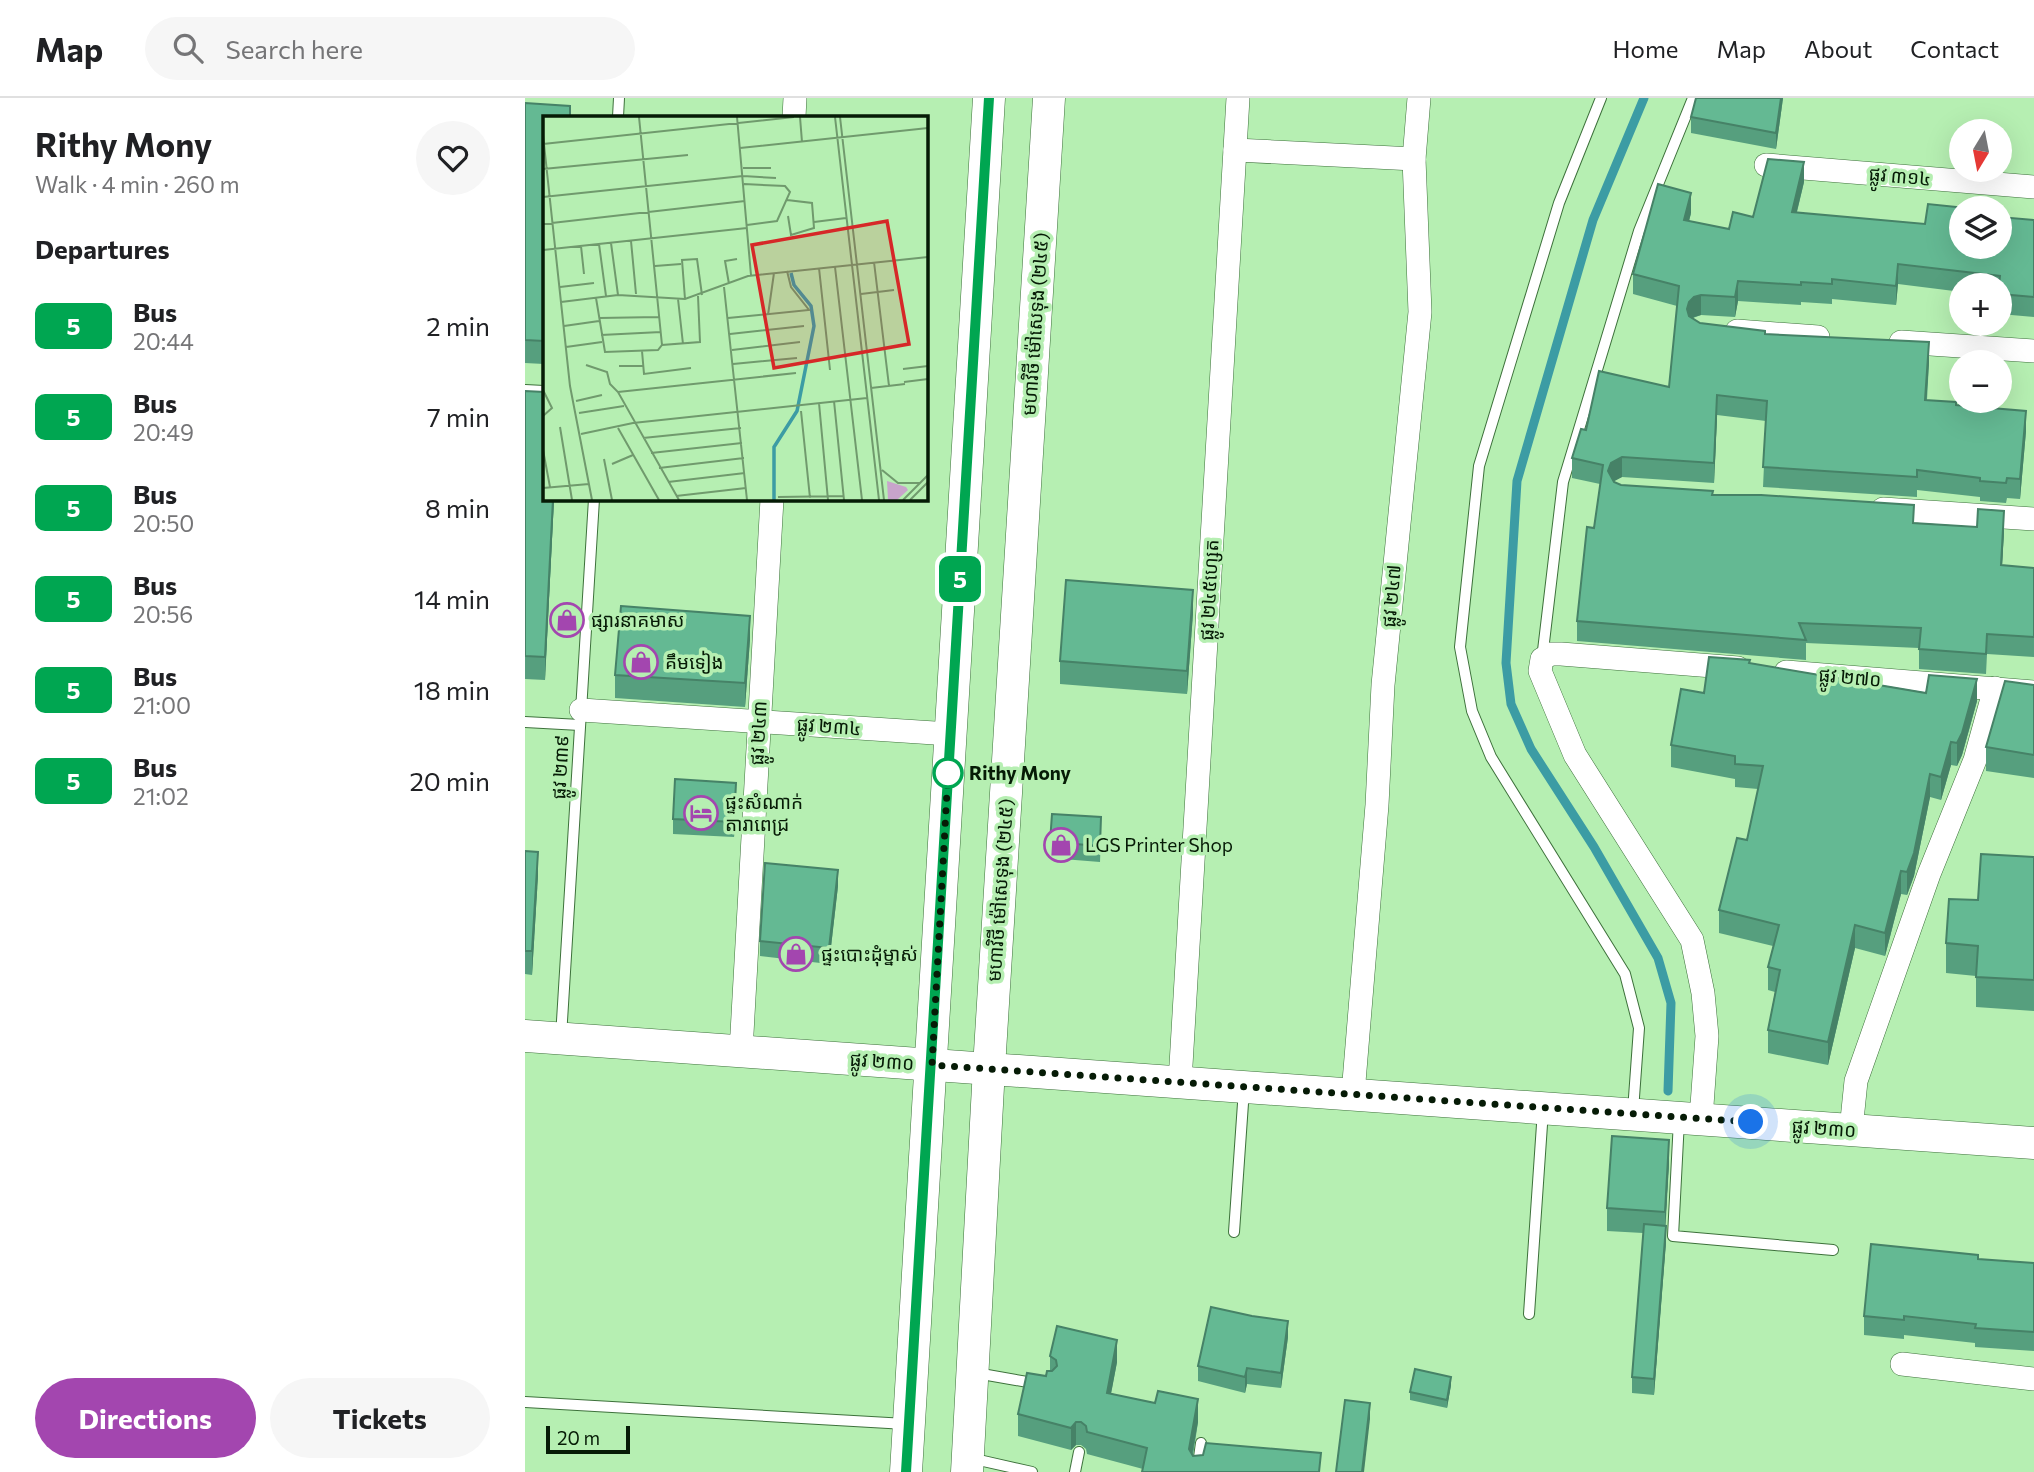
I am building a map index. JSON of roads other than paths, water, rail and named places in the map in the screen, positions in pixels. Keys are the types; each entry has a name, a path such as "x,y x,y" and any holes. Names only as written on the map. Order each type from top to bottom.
{"main road":[{"path":"906,1472 989,98"},
{"name":"មហាវិថី ម៉ៅសេទុង (២៤៥)","path":"967,1464 1049,98"},
{"name":"ផ្លូវ ២៣០","path":"525,1036 2034,1143"}],"street":[{"path":"794,116 795,98"},
{"name":"ផ្លូវ ២៤៥ហ្សេត","path":"1180,1082 1238,98"},
{"name":"ផ្លូវ ២៤៧","path":"1353,1094 1377,805 1384,673 1420,312 1414,159 1419,98"},
{"path":"1235,150 1414,159"},
{"name":"ផ្លូវ ៣១៤","path":"1766,165 2034,187"},
{"path":"1714,330 1839,338"},
{"path":"1881,341 2034,351"},
{"name":"ផ្លូវ ២៤៣","path":"741,1051 772,500"},
{"path":"1855,507 2034,519"},
{"name":"ផ្លូវ ២៧០","path":"1542,659 1551,654 1561,654 2034,692"},
{"path":"1542,659 1540,671 1575,755 1692,940 1703,992 1707,1036 1690,1118"},
{"path":"1851,1130 1856,1081 1925,887 1975,760 1995,688"},
{"name":"ផ្លូវ ២៣៤","path":"580,718 759,722 950,734"},
{"path":"1902,1364 2034,1379"}],"lane":[{"path":"618,116 619,98"},
{"path":"1601,98 1559,203 1479,466 1460,647 1472,711 1491,757 1625,974 1639,1028 1633,1114"},
{"path":"1542,659 1563,482 1639,231 1693,98"},
{"path":"525,390 543,391"},
{"name":"ផ្លូវ ២៣៩","path":"561,1038 594,500"},
{"name":"ផ្លូវ ២៣៤","path":"525,722 580,718"},
{"path":"1234,1232 1244,1086"},
{"path":"1529,1314 1543,1108"},
{"path":"1690,1118 1673,1236 1833,1250"},
{"path":"972,1373 1049,1385"},
{"path":"525,1402 909,1425"},
{"path":"1197,1472 1201,1443"},
{"path":"1075,1472 1079,1452"},
{"path":"967,1464 1032,1472"}],"waterway":[{"path":"1644,98 1593,220 1517,481 1506,663 1511,704 1531,749 1594,847 1658,958 1671,1003 1668,1091"}],"place":[{"name":"ផ្សារនាគមាស","path":"567,620"},
{"name":"គឹមទៀង","path":"641,662"},
{"name":"Rithy Mony","path":"948,773"},
{"name":"ផ្ទះសំណាក់ តារាពេជ្រ","path":"701,813"},
{"name":"LGS Printer Shop","path":"1061,845"},
{"name":"ផ្ទះបោះដុំម្នាស់","path":"796,954"}]}
